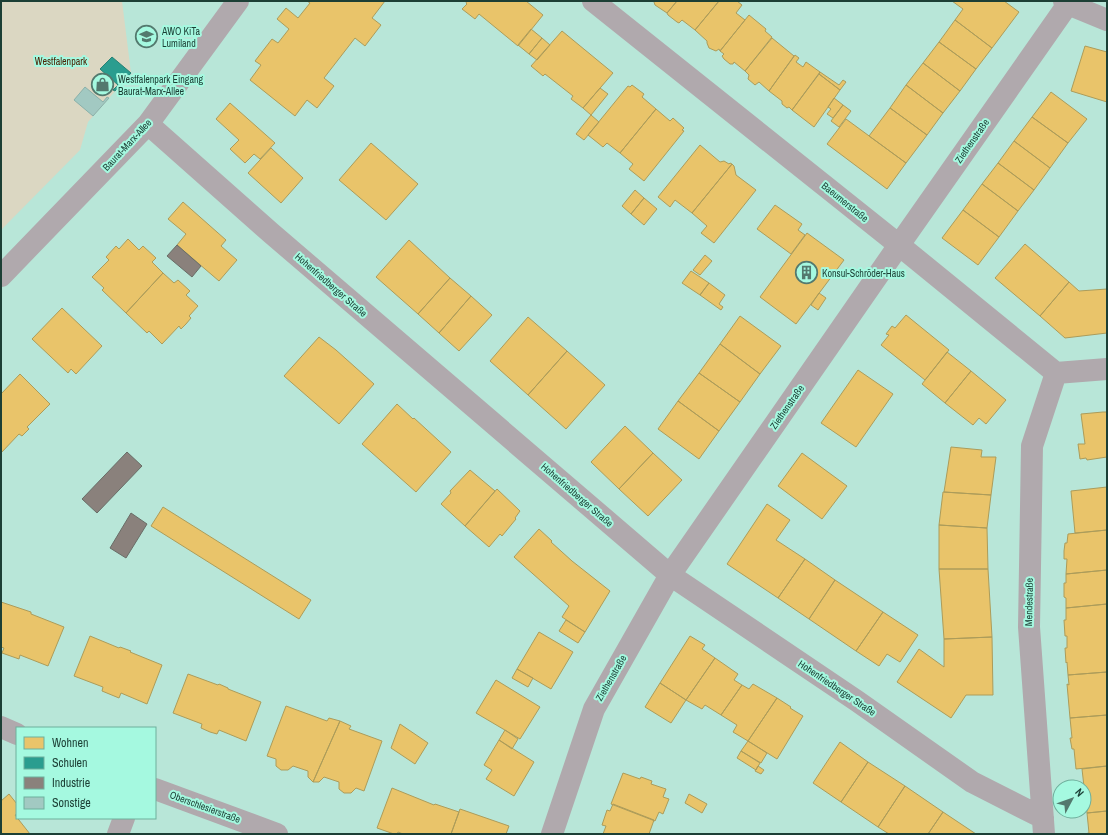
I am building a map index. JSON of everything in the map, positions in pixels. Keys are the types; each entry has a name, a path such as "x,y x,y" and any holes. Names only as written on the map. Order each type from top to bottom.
{"street":[{"name":"Baurat-Marx-Allee","path":"1,276 148,124 238,1"},
{"name":"Baeumerstraße","path":"593,1 899,245 1056,373"},
{"name":"Ziethenstraße","path":"552,834 594,709 670,575 1066,3"},
{"path":"1066,3 1107,20"},
{"name":"Hohenfriedberger Straße","path":"148,124 271,233 670,575 857,701 972,782 1044,826"},
{"path":"1056,373 1107,369"},
{"name":"Mendestraße","path":"1044,826 1029,627 1032,446 1056,373"},
{"path":"1,727 16,734"},
{"name":"Oberschlesierstraße","path":"156,789 277,834"},
{"path":"118,834 124,819"}],"green space":[{"name":"Westfalenpark","path":"1,1 122,1 131,73 88,122 80,150 1,230"}],"building: Wohnen":[{"path":"307,1 385,1 372,18 381,25 365,46 355,38 324,78 334,86 317,108 307,100 295,116 250,80 261,65 255,61 272,39 278,43 289,29 277,19 286,8 298,18 310,3"},
{"path":"467,1 526,1 543,15 518,46 479,14 475,19 462,9 467,4"},
{"path":"655,1 677,1 667,13 655,5"},
{"path":"677,1 719,1 695,30 682,20 679,23 668,15 667,13"},
{"path":"719,1 737,1 742,5 736,13 745,20 720,51 719,49 716,51 709,48 707,41 695,30"},
{"path":"952,1 1004,1 1019,12 992,48 955,20 963,9"},
{"path":"749,15 766,29 765,31 772,37 745,71 734,62 733,64 730,64 724,59 722,56 724,54 720,51"},
{"path":"955,20 992,48 976,69 939,42"},
{"path":"531,29 542,38 529,54 518,45"},
{"path":"562,31 613,73 583,108 571,99 573,96 545,74 543,76 531,66"},
{"path":"542,38 550,45 537,60 529,54"},
{"path":"772,38 794,56 769,91 759,82 755,85 748,79 749,75 745,71"},
{"path":"939,42 976,69 960,91 923,63"},
{"path":"1085,46 1107,52 1107,102 1071,91"},
{"path":"795,55 799,58 796,62 803,67 806,62 820,72 792,110 782,104 782,101 769,91"},
{"path":"923,63 960,91 943,113 906,85"},
{"path":"820,72 839,85 843,80 846,82 840,90 819,74"},
{"path":"819,74 840,90 814,127 792,110"},
{"path":"632,85 644,94 642,97 656,109 620,153 607,143 603,147 588,135 628,86 630,87"},
{"path":"906,85 943,113 927,135 890,108"},
{"path":"600,88 608,94 591,115 583,108"},
{"path":"1051,92 1087,119 1068,143 1032,117"},
{"path":"834,98 843,105 833,118 827,114 831,109 828,107"},
{"path":"230,103 275,143 260,159 254,154 245,163 230,149 239,140 216,119"},
{"path":"843,105 851,111 839,127 831,121"},
{"path":"890,108 927,135 906,163 869,136"},
{"path":"656,109 670,121 673,118 684,128 682,130 684,131 644,181 629,169 633,164 620,153"},
{"path":"591,115 599,122 584,140 576,134"},
{"path":"1032,117 1068,143 1050,168 1014,141"},
{"path":"846,119 906,163 887,189 827,144"},
{"path":"1014,141 1050,168 1034,190 998,163"},
{"path":"371,143 418,184 386,220 339,180"},
{"path":"700,145 720,162 724,161 732,164 692,213 675,200 670,207 658,197"},
{"path":"271,148 303,178 281,203 248,173"},
{"path":"998,163 1034,190 1018,211 982,184"},
{"path":"732,164 736,175 756,190 714,243 701,233 707,226 692,213"},
{"path":"982,184 1018,211 999,237 963,210"},
{"path":"635,190 644,198 631,214 622,206"},
{"path":"644,198 657,209 644,225 631,214"},
{"path":"183,202 226,240 221,246 237,260 219,281 177,245 186,234 168,219"},
{"path":"775,205 802,224 798,230 805,235 791,254 757,229"},
{"path":"963,210 999,237 978,265 942,238"},
{"name":"Konsul-Schröder-Haus","path":"807,233 844,260 796,324 760,297"},
{"path":"128,239 139,250 143,246 156,258 152,262 163,273 126,313 102,290 104,288 92,277 109,260 106,257 116,246 119,249"},
{"path":"409,240 450,278 418,314 376,277"},
{"path":"1025,244 1069,282 1040,316 995,278"},
{"path":"705,255 712,261 700,275 693,270"},
{"path":"691,271 709,283 700,295 682,283"},
{"path":"163,273 174,283 178,280 190,291 186,295 198,306 189,316 191,318 186,324 181,329 179,326 162,344 149,331 147,333 126,313"},
{"path":"450,278 471,296 439,333 418,314"},
{"path":"1069,282 1079,291 1107,289 1107,333 1065,338 1040,316"},
{"path":"709,283 725,295 719,304 723,307 721,310 700,295"},
{"path":"819,293 826,298 818,310 811,305"},
{"path":"471,296 492,315 459,351 439,333"},
{"path":"62,308 102,346 76,374 71,369 68,373 32,339"},
{"path":"906,315 949,350 925,380 881,345 889,335 886,334 892,326 895,328"},
{"path":"740,316 781,346 760,374 720,344"},
{"path":"528,317 567,351 528,395 490,361"},
{"path":"319,337 374,384 339,424 284,376"},
{"path":"720,344 760,374 740,402 699,373"},
{"path":"567,351 605,385 566,429 528,395"},
{"path":"947,352 971,371 945,403 922,384"},
{"path":"858,370 893,394 856,447 821,423"},
{"path":"971,371 1006,400 986,424 979,418 973,425 945,403"},
{"path":"699,373 740,402 719,431 678,401"},
{"path":"20,374 50,404 27,427 29,429 22,436 19,434 1,453 1,394"},
{"path":"678,401 719,431 699,459 658,429"},
{"path":"397,404 451,452 416,492 362,444"},
{"path":"1107,412 1107,457 1087,460 1086,458 1080,459 1078,444 1085,444 1081,414"},
{"path":"625,426 653,453 619,489 591,462"},
{"path":"951,447 982,450 981,457 996,457 991,495 944,492"},
{"path":"653,453 682,480 648,516 619,489"},
{"path":"802,453 847,486 822,519 778,486"},
{"path":"470,470 495,491 465,526 441,504 451,493 450,491"},
{"path":"1107,487 1107,530 1075,533 1071,491"},
{"path":"497,489 520,511 515,518 516,519 502,536 500,534 489,547 465,526"},
{"path":"943,492 991,495 987,528 939,525"},
{"path":"767,504 790,520 776,540 805,559 778,598 727,564"},
{"path":"163,507 311,600 299,619 151,526"},
{"path":"939,525 987,528 988,569 939,569"},
{"path":"539,529 572,561 610,591 585,632 562,617 569,606 514,557"},
{"path":"1107,530 1107,570 1066,574 1067,559 1064,559 1064,551 1068,534"},
{"path":"805,559 835,580 809,619 778,598"},
{"path":"939,569 988,569 992,637 944,639"},
{"path":"1107,570 1107,604 1066,608 1064,583 1066,583 1066,574"},
{"path":"835,580 883,612 856,651 809,619"},
{"path":"1,602 31,612 31,614 64,627 48,666 20,655 19,659 2,653 4,648 1,647"},
{"path":"1107,604 1107,672 1068,675 1065,648 1067,648 1067,636 1065,636 1064,620 1066,620 1066,608"},
{"path":"883,612 918,635 900,662 887,654 879,666 856,651"},
{"path":"566,620 585,632 578,643 559,631"},
{"path":"539,632 573,652 551,689 517,669"},
{"path":"90,636 119,648 120,647 131,651 130,652 162,665 147,704 121,693 119,698 102,691 103,687 74,676"},
{"path":"690,636 705,645 702,649 715,658 686,700 660,683"},
{"path":"992,637 993,695 966,695 951,718 897,682 919,649 944,667 944,639"},
{"path":"715,658 738,674 734,680 742,685 721,715 705,705 702,709 686,700"},
{"path":"517,669 533,678 528,687 512,678"},
{"path":"1107,672 1107,715 1070,718 1067,684 1069,685 1068,675"},
{"path":"188,674 218,685 219,684 261,702 246,741 219,730 217,734 210,732 201,728 202,724 173,713"},
{"path":"496,680 540,707 520,739 476,713"},
{"path":"660,683 686,700 671,723 645,707"},
{"path":"753,684 777,698 748,741 733,732 737,725 721,715 742,685 749,689"},
{"path":"777,698 803,716 777,759 748,741"},
{"path":"286,706 327,721 329,718 340,721 313,782 308,777 308,771 293,766 288,770 281,770 276,766 276,759 267,756"},
{"path":"1107,715 1107,766 1076,769 1074,749 1072,749 1070,738 1072,738 1070,718"},
{"path":"340,721 351,726 349,729 382,741 364,791 356,788 351,793 344,793 339,789 339,782 324,777 319,782 313,782"},
{"path":"400,724 428,743 415,764 391,748"},
{"path":"505,730 518,739 512,749 499,740"},
{"path":"499,740 534,762 514,796 486,779 492,770 484,765"},
{"path":"748,741 767,753 761,763 741,751"},
{"path":"840,742 868,762 841,802 813,783"},
{"path":"741,751 760,763 756,770 737,758"},
{"path":"868,762 905,786 878,827 841,802"},
{"path":"758,766 764,770 761,774 755,771"},
{"path":"1107,766 1107,811 1092,812 1092,779 1083,779 1082,769"},
{"path":"623,773 640,779 641,777 652,781 651,784 666,789 663,797 669,799 663,814 659,812 655,821 611,804"},
{"path":"905,786 943,812 928,834 889,834 878,827"},
{"path":"392,788 434,805 435,804 459,812 451,834 403,834 398,832 397,834 394,834 377,828"},
{"path":"9,794 16,803 16,819 18,819 30,834 1,834 1,801"},
{"path":"689,794 707,804 702,813 685,803"},
{"path":"613,804 654,820 649,834 603,834 606,826 602,825 607,810 610,811"},
{"path":"460,809 509,826 506,834 451,834"},
{"path":"1107,811 1107,834 1084,834 1089,833 1088,819 1092,819 1092,812"},
{"path":"943,812 976,834 928,834"}],"building: Schulen":[{"path":"112,57 131,73 115,91 113,90 118,85 100,69"}],"building: Industrie":[{"path":"177,245 201,266 192,277 167,256"},
{"path":"127,452 142,466 97,513 82,499"},
{"path":"131,513 147,524 126,558 110,548"}],"building: Sonstige":[{"path":"85,87 103,102 107,97 109,98 93,116 74,100"}],"place":[{"name":"AWO KiTa Lumiland","path":"147,37"},
{"name":"Westfalenpark Eingang Baurat-Marx-Allee","path":"103,85"},
{"name":"Konsul-Schröder-Haus","path":"806,273"}]}
